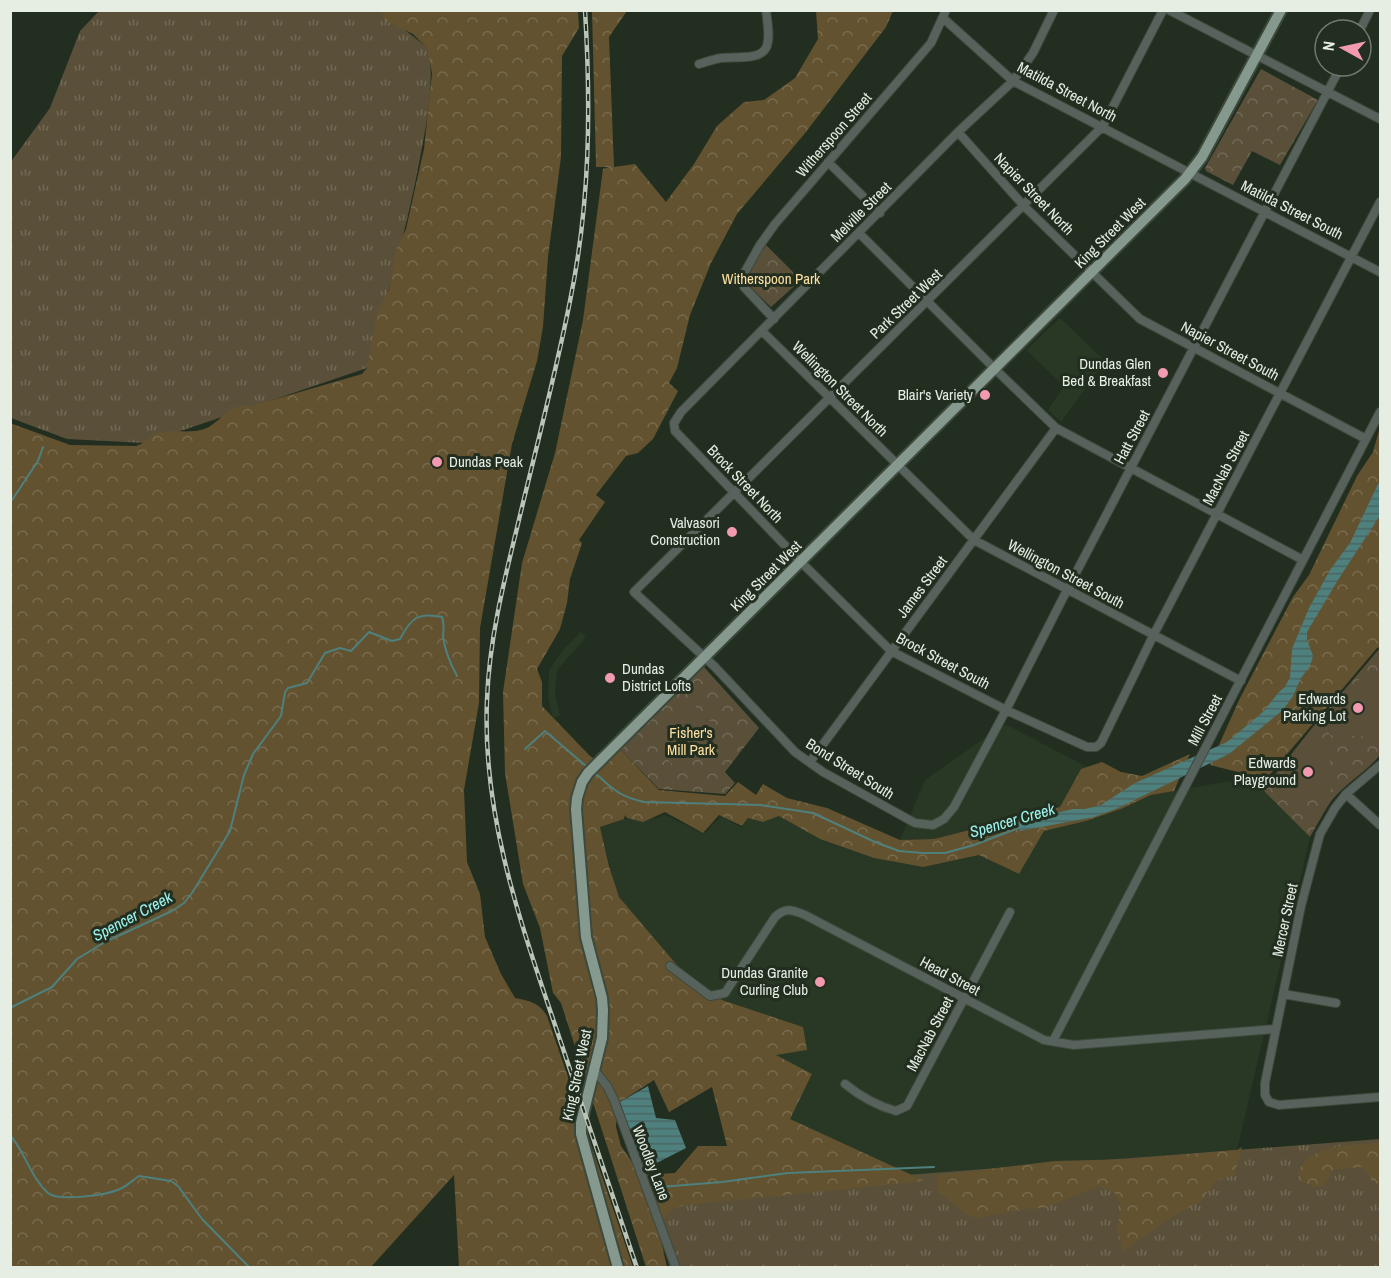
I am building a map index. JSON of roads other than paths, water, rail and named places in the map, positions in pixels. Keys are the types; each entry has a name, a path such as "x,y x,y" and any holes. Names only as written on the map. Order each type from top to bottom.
{"main road":[{"name":"King Street West","path":"618,1268 582,1143 581,1123 602,1038 603,1010 586,937 576,826 577,798 582,782 588,773 1190,173 1202,157 1281,10"}],"street":[{"path":"699,64 720,58 756,55 762,52 768,39 766,10"},
{"name":"Melville Street","path":"674,423 681,412 958,132 1013,81 1033,53 1054,10"},
{"name":"Park Street West","path":"634,592 1103,126 1163,10"},
{"path":"1169,10 1380,119"},
{"name":"Matilda Street North","path":"945,14 1013,81 1190,173"},
{"name":"Witherspoon Street","path":"774,319 744,287 742,277 775,224 931,43 945,14"},
{"name":"Hatt Street","path":"944,819 954,807 1006,711 1335,78"},
{"name":"Napier Street North","path":"958,132 1024,206 1092,272"},
{"path":"828,162 880,213"},
{"name":"Matilda Street South","path":"1190,173 1380,272"},
{"name":"MacNab Street","path":"1096,747 1101,743 1153,636 1380,202"},
{"path":"859,233 1056,428 1303,560"},
{"name":"Napier Street South","path":"1092,272 1140,319 1366,439"},
{"name":"Wellington Street North","path":"762,331 898,465"},
{"name":"Mill Street","path":"1053,1041 1380,412"},
{"name":"Brock Street North","path":"674,423 675,431 801,562"},
{"name":"James Street","path":"810,762 1056,428"},
{"name":"Wellington Street South","path":"898,465 974,540 1241,681"},
{"name":"Brock Street South","path":"801,562 891,651 1006,711 1087,747 1096,747"},
{"name":"Bond Street South","path":"634,592 705,658 775,732 823,772 915,823 933,825 944,819"},
{"name":"Mercer Street","path":"1380,765 1346,794 1320,834 1312,858 1264,1083 1265,1095 1269,1102 1280,1105 1380,1097"},
{"path":"1346,794 1380,825"},
{"name":"Head Street","path":"670,966 710,996 725,993 775,917 789,909 805,915 1033,1035 1053,1041 1074,1045 1275,1029"},
{"name":"MacNab Street","path":"845,1084 861,1096 889,1109 896,1112 902,1109 912,1098 1010,912"},
{"path":"1283,994 1336,1004"},
{"name":"Woodley Lane","path":"595,1071 607,1086 614,1100 676,1268"}],"water":[{"path":"1380,480 1379,517 1307,632 1307,640 1313,656 1310,666 1283,710 1229,754 1118,808 1094,817 1020,831 1017,822 1101,805 1135,783 1227,742 1263,712 1285,687 1290,677 1292,649 1309,608 1330,570 1350,543"},
{"path":"648,1086 656,1118 675,1120 686,1148 643,1170 620,1102"}],"waterway":[{"path":"10,503 38,461 43,447"},
{"name":"Spencer Creek","path":"10,1008 52,987 77,959 105,942 172,911 184,903 230,831 244,775 253,754 281,716 285,692 288,688 307,683 325,653 340,648 351,651 369,632 392,641 400,639 416,618 427,615 442,617 445,647 457,676"},
{"name":"Spencer Creek","path":"525,749 545,731 587,767"},
{"name":"Spencer Creek","path":"594,772 616,791 644,802 761,805 813,813 899,851 945,853 974,845 1021,827"},
{"name":"Spencer Creek","path":"10,1135 42,1187 54,1196 83,1197 114,1191 123,1188 139,1176 171,1181 178,1186 202,1219 250,1268"},
{"path":"648,1188 722,1182 788,1173 934,1167"}],"railway":[{"path":"585,10 588,120 582,229 564,329 498,614 488,678 487,743 497,826 517,908 637,1268"}],"place":[{"name":"Dundas Glen Bed & Breakfast","path":"1163,373"},
{"name":"Blair's Variety","path":"985,395"},
{"name":"Dundas Peak","path":"437,462"},
{"name":"Valvasori Construction","path":"732,532"},
{"name":"Dundas District Lofts","path":"610,678"},
{"name":"Edwards Parking Lot","path":"1358,708"},
{"name":"Edwards Playground","path":"1308,772"},
{"name":"Dundas Granite Curling Club","path":"820,982"}],"park label":[{"name":"Witherspoon Park","path":"771,279"},
{"name":"Fisher's Mill Park","path":"691,742"}]}
